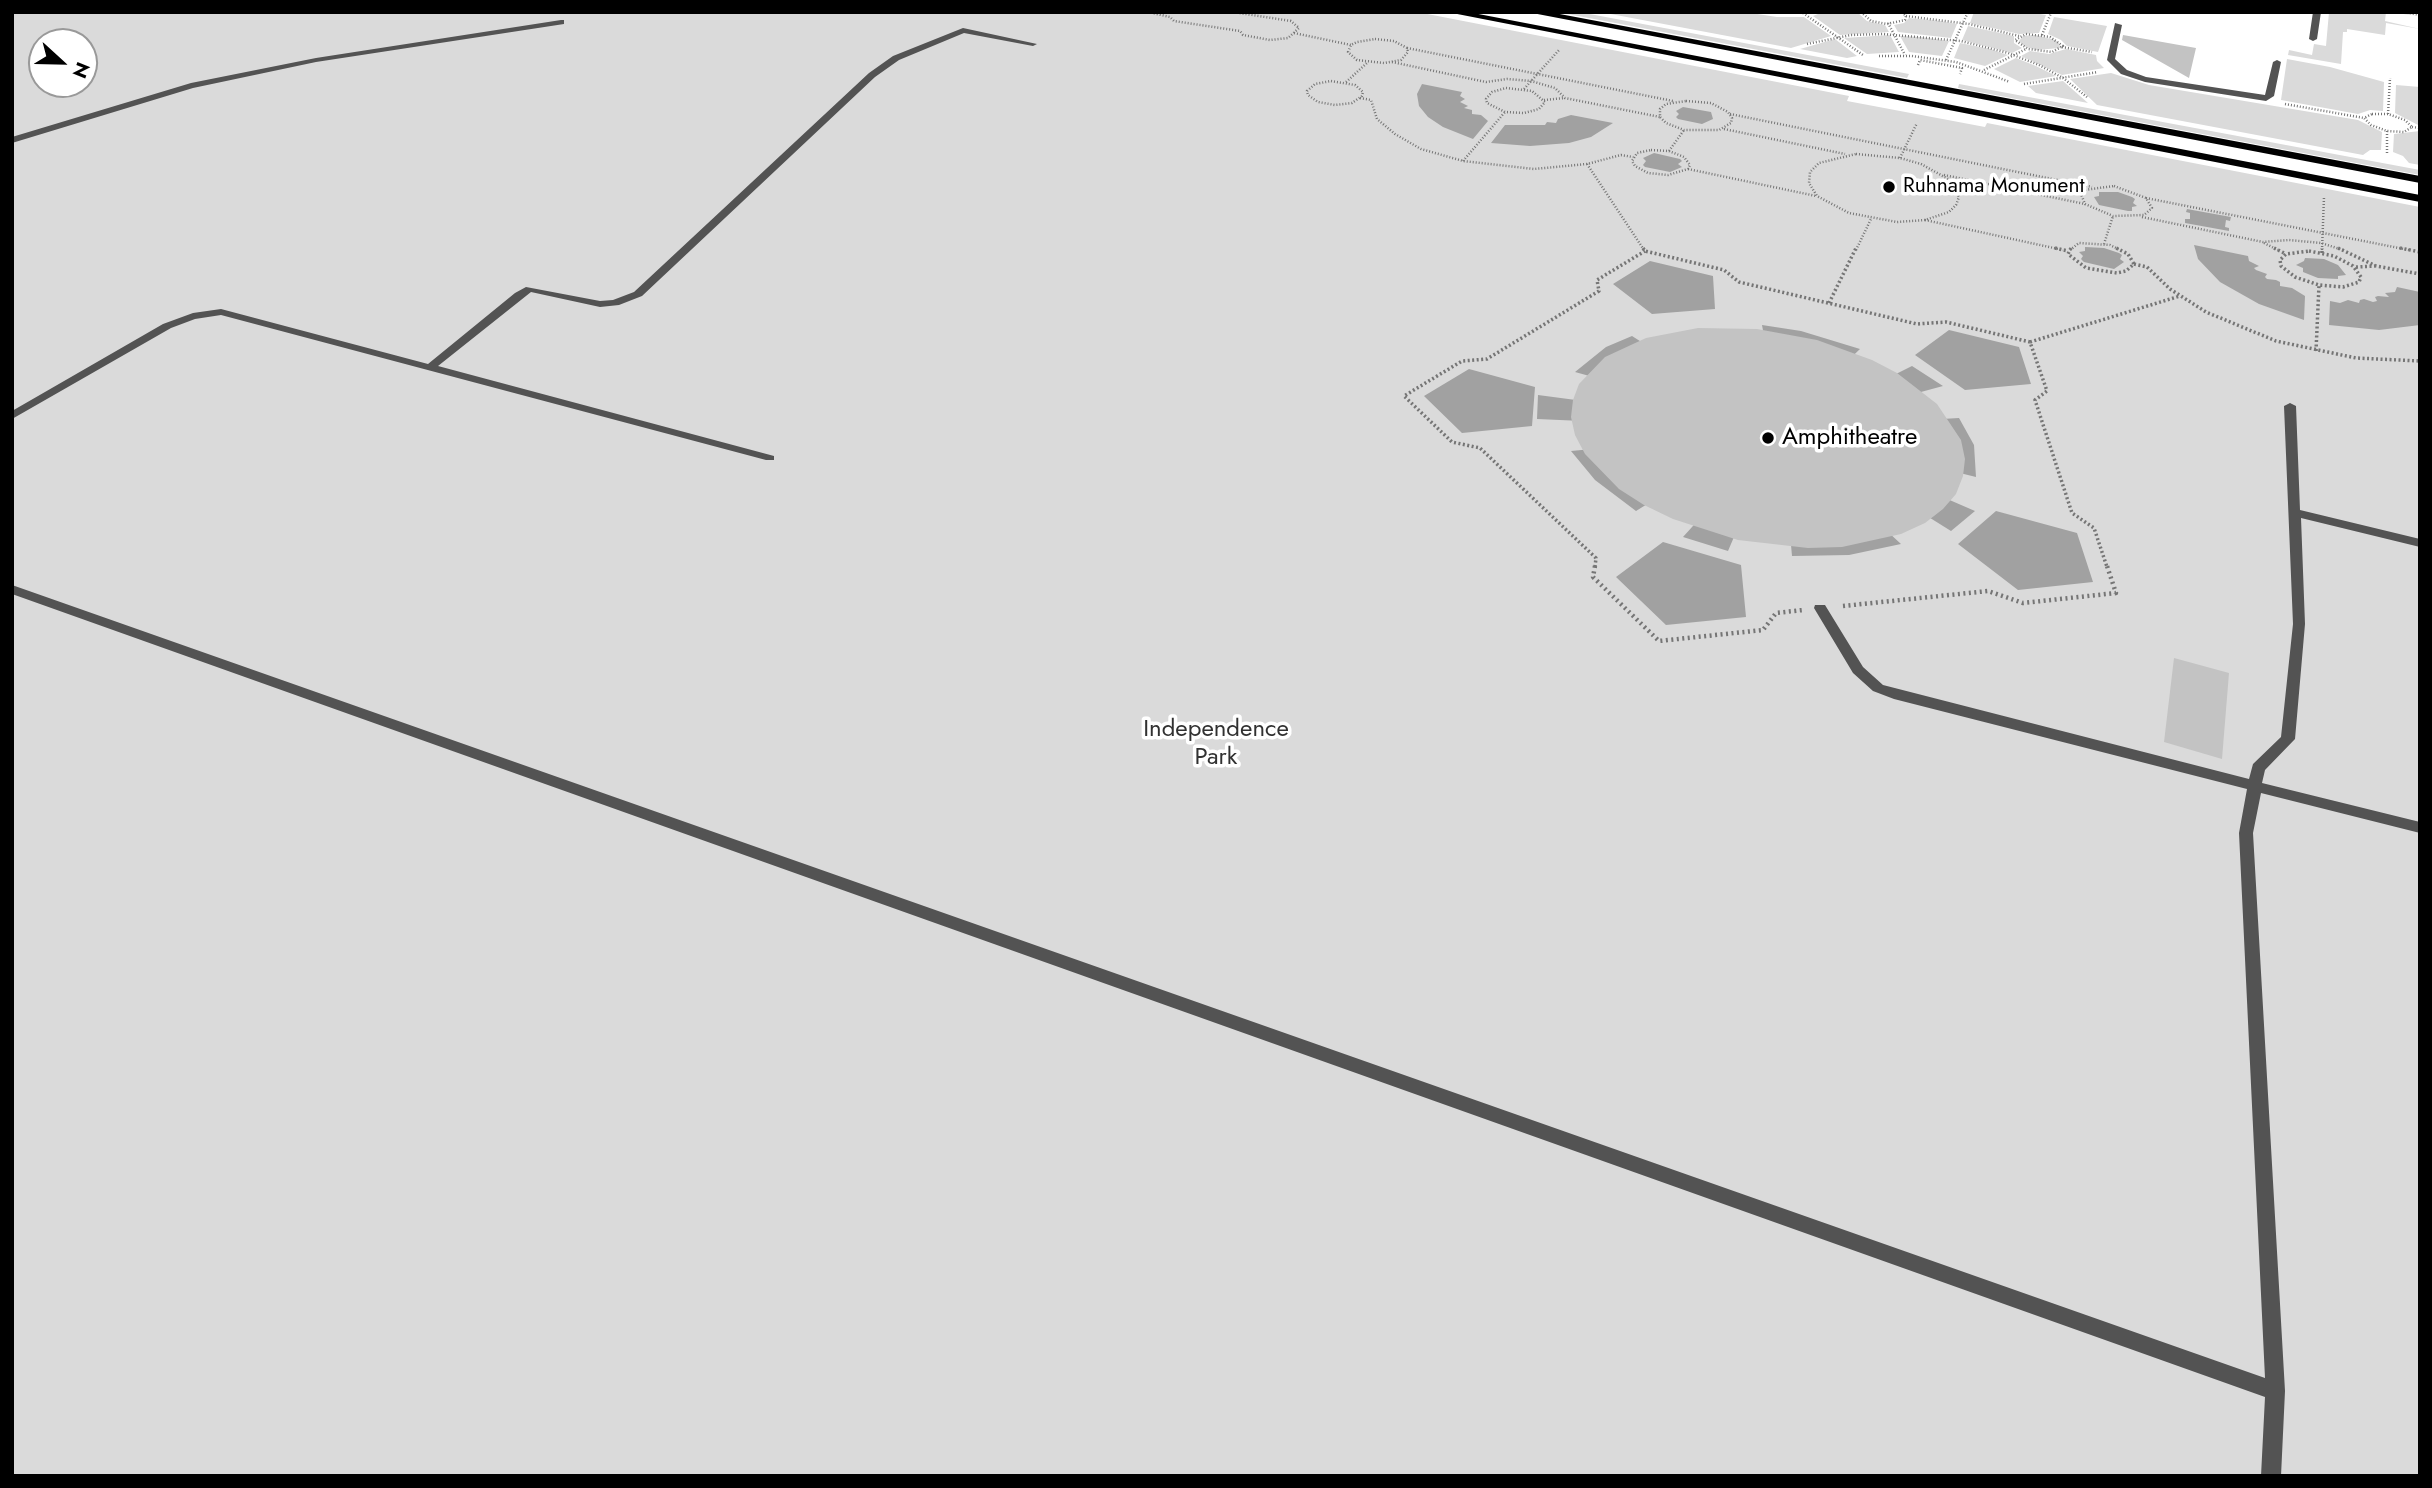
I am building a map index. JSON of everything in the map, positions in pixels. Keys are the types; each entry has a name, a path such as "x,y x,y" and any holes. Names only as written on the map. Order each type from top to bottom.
{"main road":[{"path":"1452,12 2420,199"},
{"path":"1532,12 2420,180"}],"lane":[{"path":"2314,39 2317,12"},
{"path":"12,140 191,86 316,60 561,22"},
{"path":"2118,25 2110,55 2119,69 2145,79 2264,98 2270,96 2277,62"},
{"path":"430,367 530,289 600,304 615,303 638,294 872,75 890,62 957,31 971,31 1033,44"},
{"path":"12,416 167,326 207,313 233,314 770,458"},
{"path":"2271,1476 2275,1391 2246,833 2258,768 2288,739 2298,641 2296,513 2290,406"},
{"path":"2296,513 2420,543"},
{"path":"12,589 2275,1391"},
{"path":"1820,608 1858,670 1878,688 1894,694 2420,828"}],"path":[{"path":"1147,12 1170,17 1174,21 1228,29 1270,40 1288,38 1299,28 1291,21 1233,12"},
{"path":"1280,19 1287,12"},
{"path":"1861,12 1871,21 1888,23 1900,22 1906,16"},
{"path":"1902,12 1906,16 1963,23 2019,36 2042,35 2057,40 2062,47"},
{"path":"1946,60 1968,12"},
{"path":"2404,12 2420,15"},
{"path":"1803,13 1867,57 1856,60"},
{"path":"2042,35 2051,13"},
{"path":"1888,23 1905,55"},
{"path":"1294,33 1351,45 1365,40 1385,39 1407,48 1675,102 1711,103 1729,114 2092,187 2114,186 2146,198 2420,253"},
{"path":"1797,48 1838,37 1894,34 1955,40 2014,55 2063,78 2091,102"},
{"path":"2019,36 2015,40 2027,49 2052,52 2062,47 2110,55"},
{"path":"1351,45 1348,52 1351,56 1368,62 1392,62 1486,82 1498,89 1524,89 1539,94 1544,100 1543,106 1532,112 1506,112 1491,106 1486,99 1498,89"},
{"path":"1524,89 1562,47"},
{"path":"1392,62 1406,56 1407,48"},
{"path":"1984,70 2027,49"},
{"path":"1877,56 1905,55 1946,60 1984,70 2016,85 2119,69"},
{"path":"1346,82 1368,62"},
{"path":"2388,114 2390,78"},
{"path":"1486,82 1507,79 1531,81 1555,88 1565,98"},
{"path":"1346,82 1363,92 1360,98 1352,103 1335,105 1318,102 1308,95 1307,91 1315,84 1346,82"},
{"path":"1360,98 1371,100 1377,119 1395,134 1421,149 1463,161 1534,169 1587,164 1621,155 1633,157 1643,151 1669,151 1688,161 1688,169"},
{"path":"1544,100 1565,98 1660,117 1666,123 1684,130 1709,132 1723,129 1849,155 1900,158 1941,174 2085,204 2113,216 2139,216 2263,242 2286,254"},
{"path":"2264,98 2364,118 2371,125 2387,131 2404,132 2412,127"},
{"path":"1660,117 1660,108 1675,102"},
{"path":"1463,161 1506,112"},
{"path":"1723,129 1731,123 1729,114"},
{"path":"2364,118 2372,114 2388,114 2405,120 2412,127 2420,128"},
{"path":"1900,158 1917,123"},
{"path":"1669,151 1684,130"},
{"path":"2386,162 2387,131"},
{"path":"1817,197 1809,183 1810,172 1819,163 1849,155"},
{"path":"1633,157 1635,166 1648,173 1677,175 1688,169 1817,197 1849,213 1897,222 1925,220 1949,212 1956,205 1959,197 1956,189 1941,174"},
{"path":"1587,164 1645,251 1724,270 1739,282 1917,324 1946,322 2031,342 2180,295"},
{"path":"2085,204 2081,194 2092,187"},
{"path":"2322,253 2324,196"},
{"path":"2139,216 2150,212 2152,208 2146,198"},
{"path":"2104,244 2113,216"},
{"path":"1829,303 1871,219"},
{"path":"1925,220 2068,251"},
{"path":"2263,242 2289,240 2321,243 2350,252 2376,266"},
{"path":"2068,251 2078,243 2104,244 2128,254 2134,264 2147,267 2180,295 2206,312 2239,328 2316,351 2356,358 2420,361"},
{"path":"1645,251 1597,280 1599,291 1487,359 1462,361 1404,396 1452,442 1480,448 1596,558 1593,577 1659,641 1763,630 1776,613 1820,608 1988,591 2022,603 2116,593 2094,528 2072,513 2035,400 2047,391 2031,342"},
{"path":"2068,251 2077,264 2096,271 2117,273 2132,268 2134,264"},
{"path":"2298,251 2322,253 2345,260 2361,277 2359,282 2352,285 2319,285 2287,272 2280,260 2286,254 2298,251"},
{"path":"2355,268 2376,266 2420,274"},
{"path":"2316,351 2319,285"}],"green space":[{"name":"Independence Park","path":"12,12 1417,12 1849,96 1847,101 1985,127 1987,123 2420,207 2420,1476 12,1476"},
{"path":"1557,12 1579,12 1909,74 1907,78"},
{"path":"1600,12 1744,12 1777,17 1804,17 1831,36 1791,48"},
{"path":"1823,12 1857,12 1867,21 1885,25 1889,32 1840,35 1813,16"},
{"path":"1974,12 2028,12 2046,15 2039,33 2019,34 1970,23"},
{"path":"2329,12 2386,12 2385,21 2420,29 2386,23 2385,35 2347,29 2347,32 2343,32 2341,64 2288,55 2289,50 2312,55 2314,44 2326,46"},
{"path":"2054,17 2107,26 2098,52 2067,46 2048,34"},
{"path":"1909,18 1957,24 1951,38 1898,32 1894,25 1904,23"},
{"path":"1968,26 2014,36 2014,43 2022,48 2012,53 1962,40"},
{"path":"1890,35 1899,52 1867,54 1844,38"},
{"path":"2035,35 2055,40 2060,48 2036,50 2019,41 2023,36"},
{"path":"1900,36 1949,41 1942,56 1909,52"},
{"path":"1835,39 1857,56 1847,58 1800,49"},
{"path":"1960,43 2008,55 1985,66 1954,58"},
{"path":"2066,49 2096,55 2097,61 2104,68 2062,75 2021,56 2030,51 2049,54"},
{"path":"2016,58 2056,76 2020,82 1994,69"},
{"path":"2287,59 2330,67 2384,82 2383,111 2370,110 2358,114 2281,100"},
{"path":"2111,73 2149,85 2358,120 2382,132 2381,150 2370,150 2363,155 2097,105 2070,79"},
{"path":"2063,81 2088,103 2036,93 2028,86"},
{"path":"1959,84 2420,170 2420,175 1958,88"},
{"path":"2396,85 2420,87 2420,126 2395,113"},
{"path":"2420,131 2420,165 2409,163 2403,156 2393,152 2394,134"}],"shaded area":[{"path":"1422,84 1462,92 1460,96 1465,99 1460,102 1468,106 1464,108 1488,121 1473,139 1443,127 1428,117 1419,106 1417,94"},
{"path":"1683,107 1711,112 1713,119 1702,124 1678,119 1676,117 1679,114 1676,111"},
{"path":"1571,115 1613,123 1591,137 1569,143 1530,146 1491,143 1505,125 1545,125"},
{"path":"1654,153 1680,159 1682,161 1678,164 1682,167 1670,172 1645,167 1643,165 1646,161 1643,158"},
{"path":"2099,192 2118,192 2132,197 2137,206 2128,211 2099,205 2094,197 2099,196"},
{"path":"2187,209 2231,217 2230,221 2226,220 2225,227 2229,228 2229,231 2185,223 2185,219 2190,219"},
{"path":"2194,245 2248,256 2249,261 2259,266 2254,268 2256,270 2267,274 2267,279 2276,280 2280,282 2280,286 2292,288 2305,296 2304,320 2259,304 2220,282 2198,259"},
{"path":"2085,247 2104,248 2119,253 2124,262 2114,269 2084,262 2079,252 2085,251"},
{"path":"2305,258 2324,259 2338,265 2346,275 2338,276 2338,279 2318,278 2303,272 2303,268 2296,265"},
{"path":"1650,261 1713,276 1715,309 1652,314 1613,284"},
{"path":"2397,287 2420,292 2420,325 2379,330 2329,325 2330,301 2340,303 2348,300 2359,303 2364,299 2373,302 2377,301 2375,297 2378,296 2389,297 2385,293 2395,292"},
{"path":"1762,325 1801,331 1860,349 1829,379 1769,363"},
{"path":"1949,330 2019,347 2031,384 1965,390 1915,355"},
{"path":"1632,336 1687,371 1651,393 1575,372 1606,347"},
{"path":"1912,366 1943,386 1884,402 1866,389"},
{"path":"1469,369 1535,387 1532,426 1462,433 1424,396"},
{"path":"1538,395 1629,407 1628,423 1537,419"},
{"path":"1959,418 1974,445 1976,477 1899,458 1890,422"},
{"path":"1655,443 1694,475 1636,511 1595,480 1571,451"},
{"path":"1901,479 1975,511 1951,531 1887,491"},
{"path":"1720,496 1748,504 1728,551 1683,537"},
{"path":"1849,496 1901,544 1849,555 1792,556 1787,500"},
{"path":"1996,511 2077,533 2093,582 2018,590 1958,544"},
{"path":"1663,542 1741,565 1746,617 1666,625 1616,577"}],"building":[{"path":"2123,35 2196,48 2189,78 2122,40"},
{"name":"Amphitheatre","path":"1698,328 1757,329 1817,340 1872,360 1897,373 1937,404 1961,440 1965,459 1963,476 1956,494 1925,523 1901,534 1842,547 1808,548 1738,540 1673,519 1619,489 1585,454 1575,435 1571,417 1579,384 1605,357 1646,338"},
{"path":"2174,658 2229,673 2222,759 2164,742"}],"place":[{"name":"Ruhnama Monument","path":"1889,187"},
{"name":"Amphitheatre","path":"1768,438"}]}
